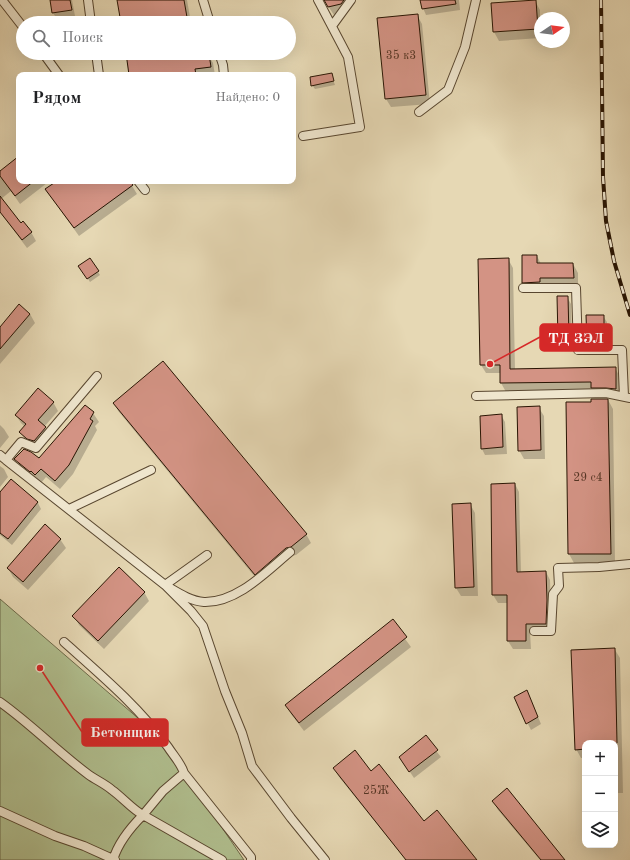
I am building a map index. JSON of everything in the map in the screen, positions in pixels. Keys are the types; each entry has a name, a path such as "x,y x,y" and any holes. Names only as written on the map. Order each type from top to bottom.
{"street":[{"path":"2,0 16,18"},
{"path":"88,0 90,16"},
{"path":"203,0 208,16"},
{"path":"304,136 360,127 348,57 318,0"},
{"path":"332,26 351,0"},
{"path":"418,112 448,90 465,47 476,0"},
{"path":"48,60 57,72"},
{"path":"97,60 99,72"},
{"path":"221,60 224,72"},
{"path":"140,184 145,190"},
{"path":"476,396 606,393 627,397 622,350 578,350 576,288 523,288"},
{"path":"97,376 36,448 21,442 3,458 165,585 184,597 204,602 225,599 251,585 290,552"},
{"path":"69,509 151,470"},
{"path":"165,585 207,555"},
{"path":"534,631 551,631 553,594 559,586 558,568 599,567 630,564"},
{"path":"165,585 191,611 203,626 225,691 242,733 252,766 325,860"},
{"path":"64,642 136,708 182,767 184,773 251,857 251,860"},
{"path":"0,702 21,717 89,775 110,788 143,815 222,860"},
{"path":"0,811 55,836 84,846 114,860 116,851 130,830 163,791 184,773"}],"green space":[{"path":"0,599 161,738 244,860 0,860"}],"building":[{"path":"50,0 70,0 72,10 52,13"},
{"path":"117,0 184,0 187,16 120,16"},
{"path":"324,0 344,0 341,4 328,7"},
{"path":"420,0 455,0 456,4 422,9"},
{"path":"536,0 537,12 534,12 534,29 493,32 491,3"},
{"path":"418,14 426,95 385,99 377,18"},
{"path":"127,60 210,60 211,67 195,69 196,72 129,72"},
{"path":"332,73 334,81 311,86 310,77"},
{"path":"16,158 16,184 30,184 15,196 0,176 0,171"},
{"path":"52,184 133,185 74,228 45,189"},
{"path":"0,196 21,223 23,221 32,232 22,240 0,212"},
{"path":"522,255 537,255 537,263 573,263 574,278 540,278 540,282 522,283"},
{"path":"90,258 99,271 87,279 78,266"},
{"path":"509,258 510,369 616,367 616,389 591,388 591,382 500,383 500,365 480,365 478,259"},
{"path":"557,296 568,296 569,338 558,339"},
{"path":"19,304 30,314 0,349 0,327"},
{"path":"586,315 604,315 604,344 587,344"},
{"path":"163,361 307,534 291,547 286,548 255,575 113,403"},
{"path":"38,388 54,402 38,420 46,427 34,441 27,439 19,432 26,424 15,415"},
{"path":"591,399 608,399 611,554 568,554 566,402 591,402"},
{"path":"85,405 94,412 90,419 93,421 69,465 55,481 41,469 35,475 14,459 24,449 39,458"},
{"path":"540,406 541,450 518,451 517,407"},
{"path":"502,414 503,447 481,449 480,416"},
{"path":"11,479 38,502 8,539 0,533 0,492"},
{"path":"515,483 517,572 546,571 546,624 526,624 526,641 507,641 507,595 492,595 491,484"},
{"path":"471,503 474,587 455,588 452,504"},
{"path":"45,524 61,539 23,582 7,568"},
{"path":"119,567 145,592 98,641 72,616"},
{"path":"393,619 407,637 299,723 285,705"},
{"path":"615,648 617,740 582,740 582,749 575,750 571,650"},
{"path":"527,690 538,717 526,724 514,697"},
{"path":"426,735 438,750 409,772 399,757"},
{"path":"355,750 371,771 379,764 424,821 437,810 477,860 406,860 333,768"},
{"path":"507,788 565,860 541,860 492,801"}],"railway":[{"path":"601,0 603,177 606,221 614,261 630,315"}],"place":[{"name":"ТД ЗЭЛ","path":"490,364"},
{"name":"Бетонщик","path":"40,668"}]}
